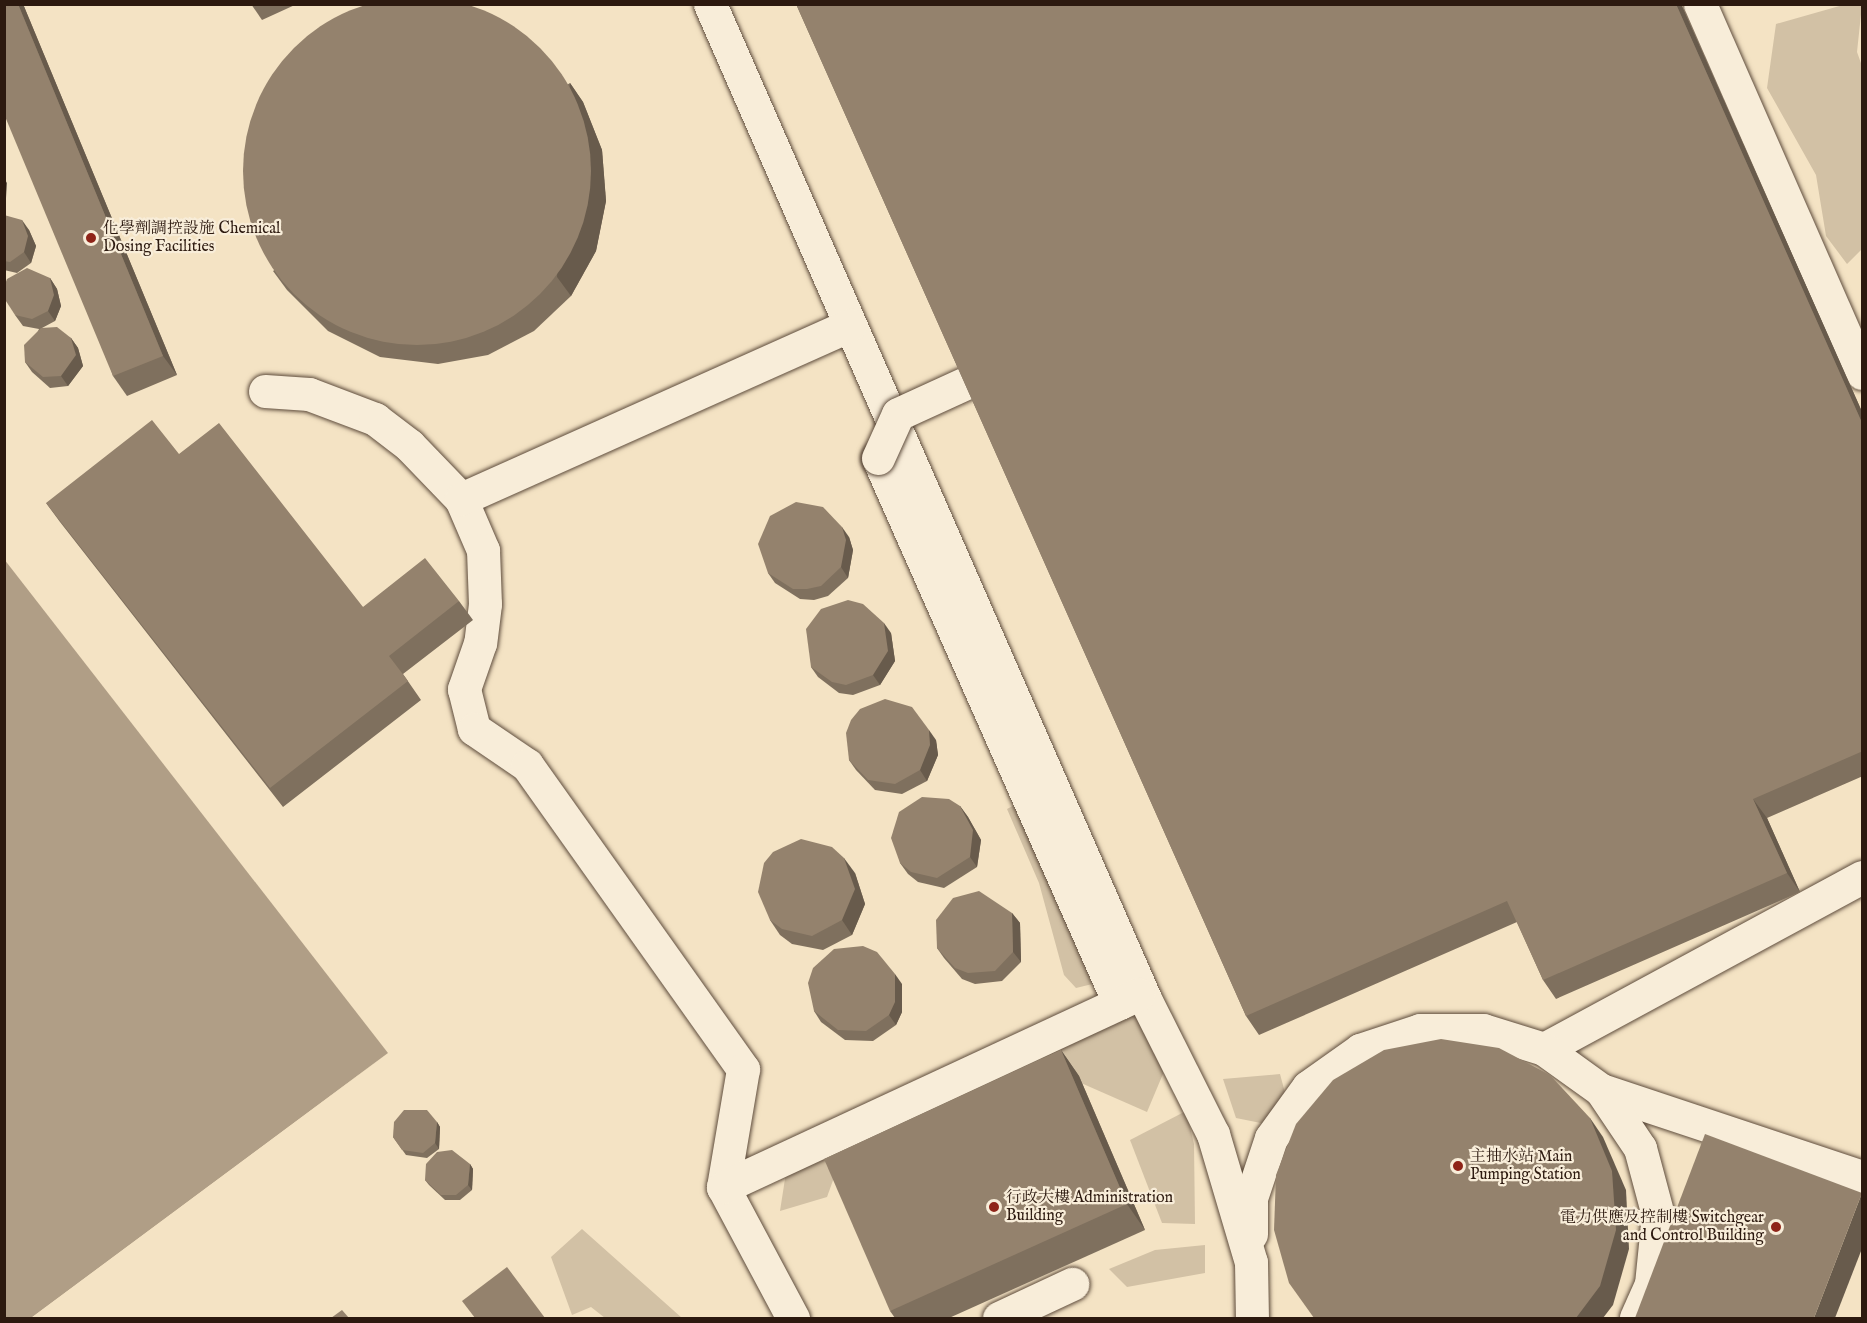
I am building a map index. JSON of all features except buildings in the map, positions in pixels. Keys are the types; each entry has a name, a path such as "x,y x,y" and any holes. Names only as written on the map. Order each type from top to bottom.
{"lane":[{"path":"710,4 850,325 1131,998"},
{"path":"1700,4 1863,373"},
{"path":"461,499 850,325"},
{"path":"968,382 898,414 878,458 1131,998 1213,1134 1270,1318"},
{"path":"265,391 309,394 375,419 409,445 461,499 483,550 484,614 464,689 474,729 527,765 743,1070 723,1187 793,1318"},
{"path":"1544,1049 1863,877"},
{"path":"723,1187 1131,998"},
{"path":"1252,1318 1251,1198 1270,1138 1308,1087 1360,1050 1420,1030 1483,1030 1544,1049 1601,1090 1863,1177"},
{"path":"1601,1090 1640,1148 1658,1215 1652,1284 1636,1318"},
{"path":"999,1318 1072,1284"}],"shaded area":[{"path":"1843,5 1862,5 1857,52 1862,66 1862,249 1847,264 1826,236 1816,175 1767,88 1776,24"},
{"path":"4,559 388,1053 31,1318 4,1318"},
{"path":"1034,795 1117,978 1076,988 1064,975 1039,883 1007,809"},
{"path":"1148,979 1181,1031 1147,1112 1040,1065 1062,1013"},
{"path":"1280,1074 1295,1130 1236,1118 1223,1079"},
{"path":"1186,1111 1194,1144 1195,1224 1162,1223 1130,1140"},
{"path":"844,1150 827,1197 780,1211 787,1166"},
{"path":"582,1229 682,1318 605,1318 591,1307 572,1315 551,1257"},
{"path":"1205,1245 1205,1273 1127,1287 1109,1269 1155,1250"}],"pier":[{"path":"388,1053 36,1318 31,1318"}],"place":[{"name":"化學劑調控設施 Chemical Dosing Facilities","path":"91,238"},
{"name":"主抽水站 Main Pumping Station","path":"1458,1166"},
{"name":"行政大樓 Administration Building","path":"994,1207"},
{"name":"電力供應及控制樓 Switchgear and Control Building","path":"1776,1227"}]}
